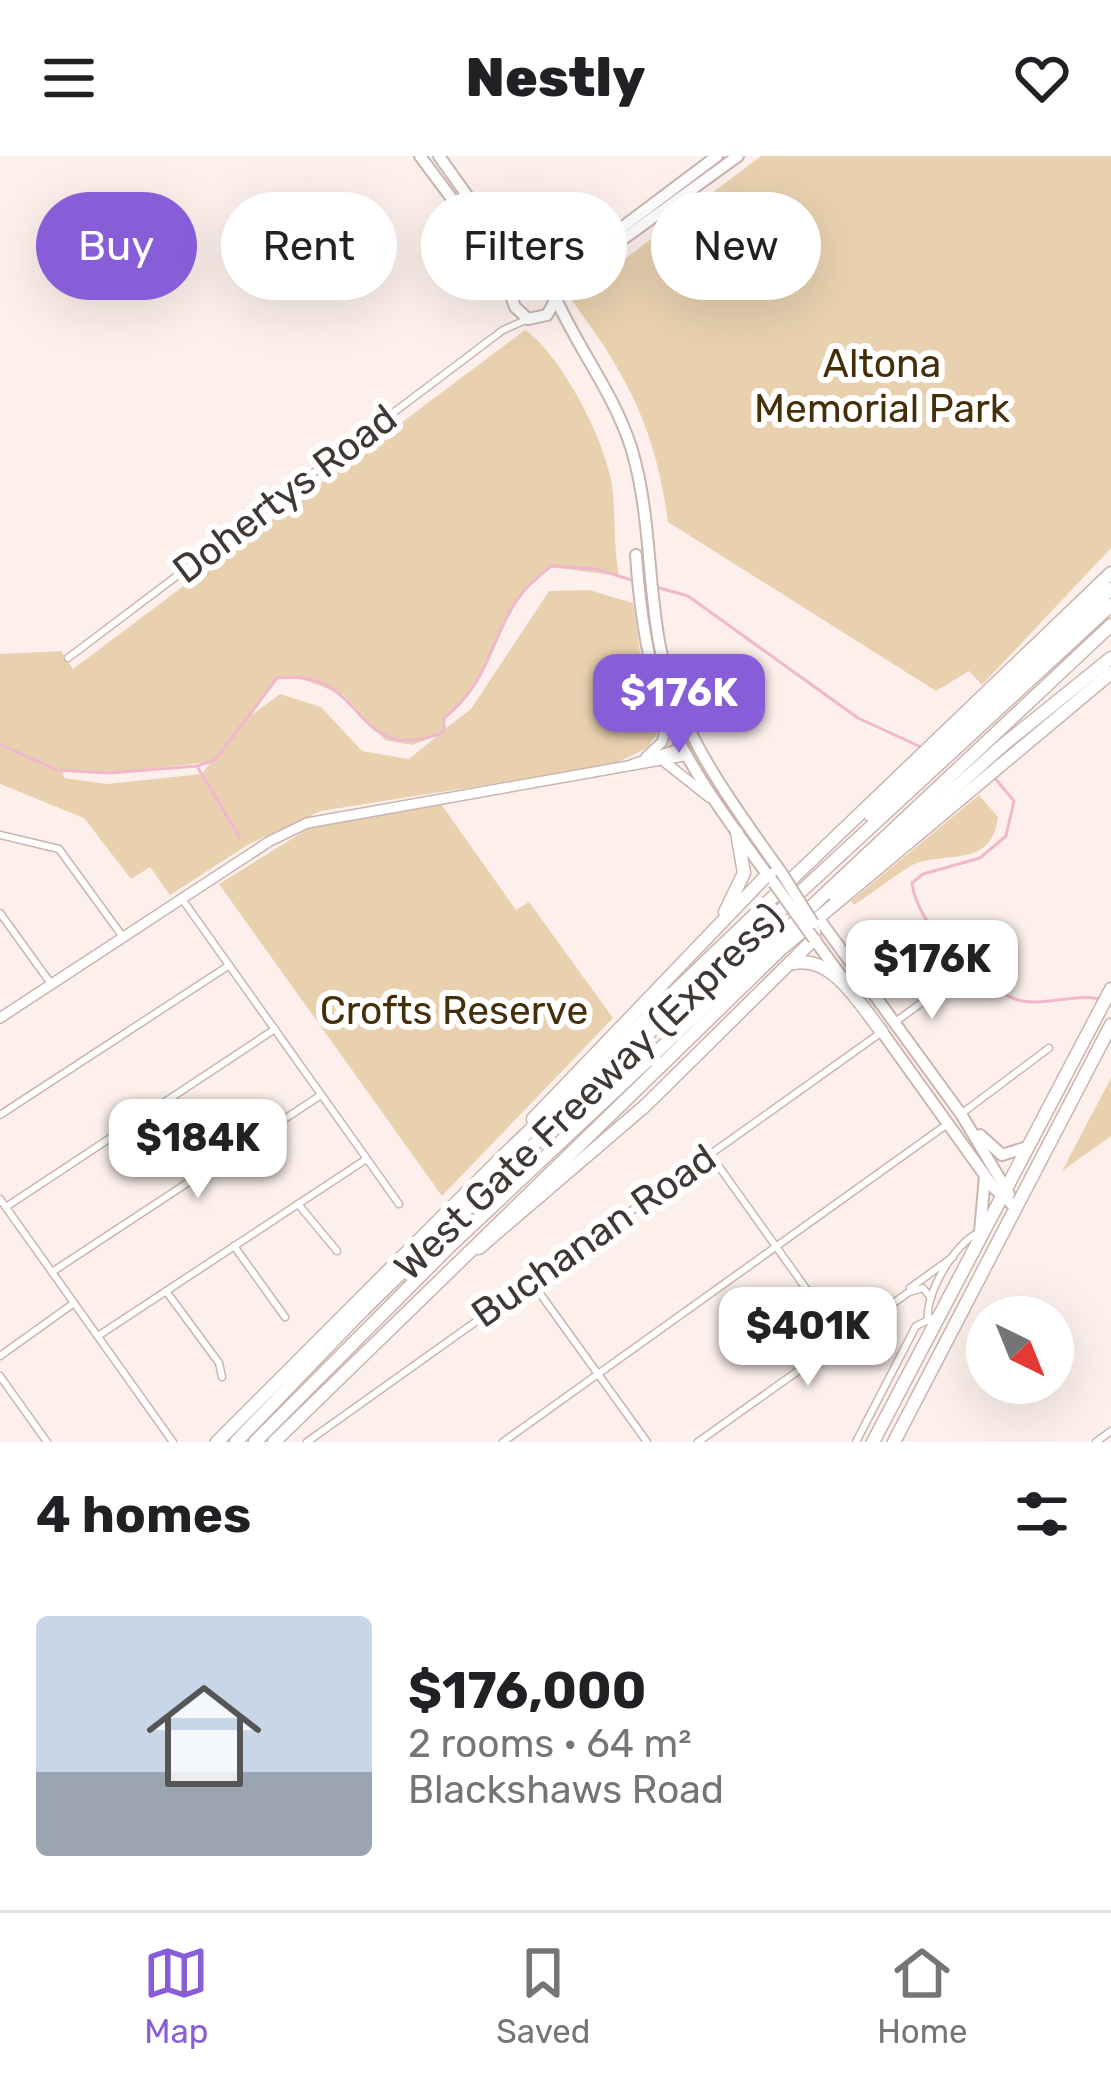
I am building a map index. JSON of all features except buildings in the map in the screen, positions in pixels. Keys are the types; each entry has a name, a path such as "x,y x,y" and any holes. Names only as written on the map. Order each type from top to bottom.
{"highway":[{"path":"960,731 995,686 1111,573"},
{"path":"995,686 1111,587"},
{"path":"960,731 1111,587"},
{"name":"West Gate Freeway (Express)","path":"236,1442 363,1310 914,774 1111,605"},
{"name":"West Gate Freeway (Express)","path":"255,1442 449,1247 936,784 1111,628"},
{"path":"274,1442 782,949 1111,658"},
{"path":"1007,749 1111,673"},
{"path":"217,1442 502,1157 914,774"},
{"path":"703,942 744,873 737,833"},
{"path":"502,1157 593,1050 774,877"},
{"path":"335,1378 646,1105 814,939"},
{"path":"792,964 812,962 827,968 882,1032"},
{"path":"872,1442 1111,989"},
{"path":"894,1442 1108,1031"}],"main road":[{"path":"420,156 500,262 513,302 530,319 547,315 555,300"},
{"path":"439,156 465,192"},
{"path":"627,224 717,156"},
{"path":"627,236 738,156"},
{"path":"557,300 607,388 631,446 666,671 698,746 814,939 985,1174 1003,1190"},
{"path":"636,555 651,677 681,752 737,833 816,921 962,1114 998,1153 1011,1156 1024,1148"},
{"path":"642,761 662,742 667,723"},
{"path":"616,770 698,746"},
{"path":"0,1018 281,835 330,816 666,763 681,752"},
{"path":"666,763 714,801"},
{"path":"814,939 816,921"},
{"path":"882,1032 895,1022"},
{"path":"949,1123 962,1114"},
{"path":"962,1114 1016,1208"},
{"path":"980,1232 985,1174"}],"street":[{"name":"Dohertys Road","path":"503,329 513,302"},
{"name":"Dohertys Road","path":"68,658 503,329 530,319"},
{"path":"0,835 59,849 123,938"},
{"path":"182,898 399,1204"},
{"path":"0,913 52,985"},
{"path":"0,1115 230,965"},
{"path":"895,1022 945,986"},
{"path":"6,1207 274,1029"},
{"name":"Buchanan Road","path":"307,1442 882,1032"},
{"path":"962,1114 1049,1048"},
{"path":"52,1272 321,1095"},
{"path":"503,1442 949,1123"},
{"path":"710,1154 842,1339"},
{"path":"98,1336 367,1159"},
{"path":"0,1199 173,1442"},
{"path":"298,1204 338,1251"},
{"path":"856,1442 916,1326 931,1323 931,1298 964,1239 980,1232"},
{"path":"234,1246 285,1317"},
{"path":"698,1442 954,1256"},
{"path":"531,1281 647,1442"},
{"path":"894,1302 920,1288 931,1298"},
{"path":"166,1291 219,1363 222,1377"},
{"path":"0,1356 74,1303"},
{"path":"0,1376 46,1442"},
{"path":"1096,1442 1111,1431"}],"green space":[{"name":"Altona Memorial Park","path":"761,156 1111,156 1111,548 982,685 969,671 936,691 668,522 655,456 634,400 571,300 627,300 627,257 651,239 651,300 821,300 821,192 713,192"},
{"path":"525,330 568,380 603,451 613,492 619,576 551,567 528,586 511,609 471,689 444,718 446,728 471,709 549,591 589,590 633,603 642,667 661,727 647,748 612,765 321,811 249,844 170,895 150,867 131,879 84,818 0,784 0,654 61,651 73,669","holes":["294,676 344,695 385,740 412,745 437,736 409,759 362,751 321,707 280,694 252,715 277,678","211,762 202,774 107,784 64,778 63,771 109,773"]},
{"path":"979,795 998,817 987,844 968,855 917,863 854,905 851,901"},
{"name":"Crofts Reserve","path":"441,804 516,910 529,902 613,1018 442,1196 219,884 314,825"},
{"path":"1111,1078 1111,1136 1062,1171"}],"waterway":[{"path":"0,744 56,770 109,773 197,766 215,760 277,678 307,679 329,687 374,729 391,738 413,740 444,732 444,718 472,688 513,607 551,566 596,569 635,581"},
{"path":"656,587 688,596 858,718 923,748"},
{"path":"198,768 240,838"},
{"path":"993,776 1014,801 1006,836 980,858 923,874 912,883 916,900 951,952 1000,991 1024,1001 1099,999"}]}
